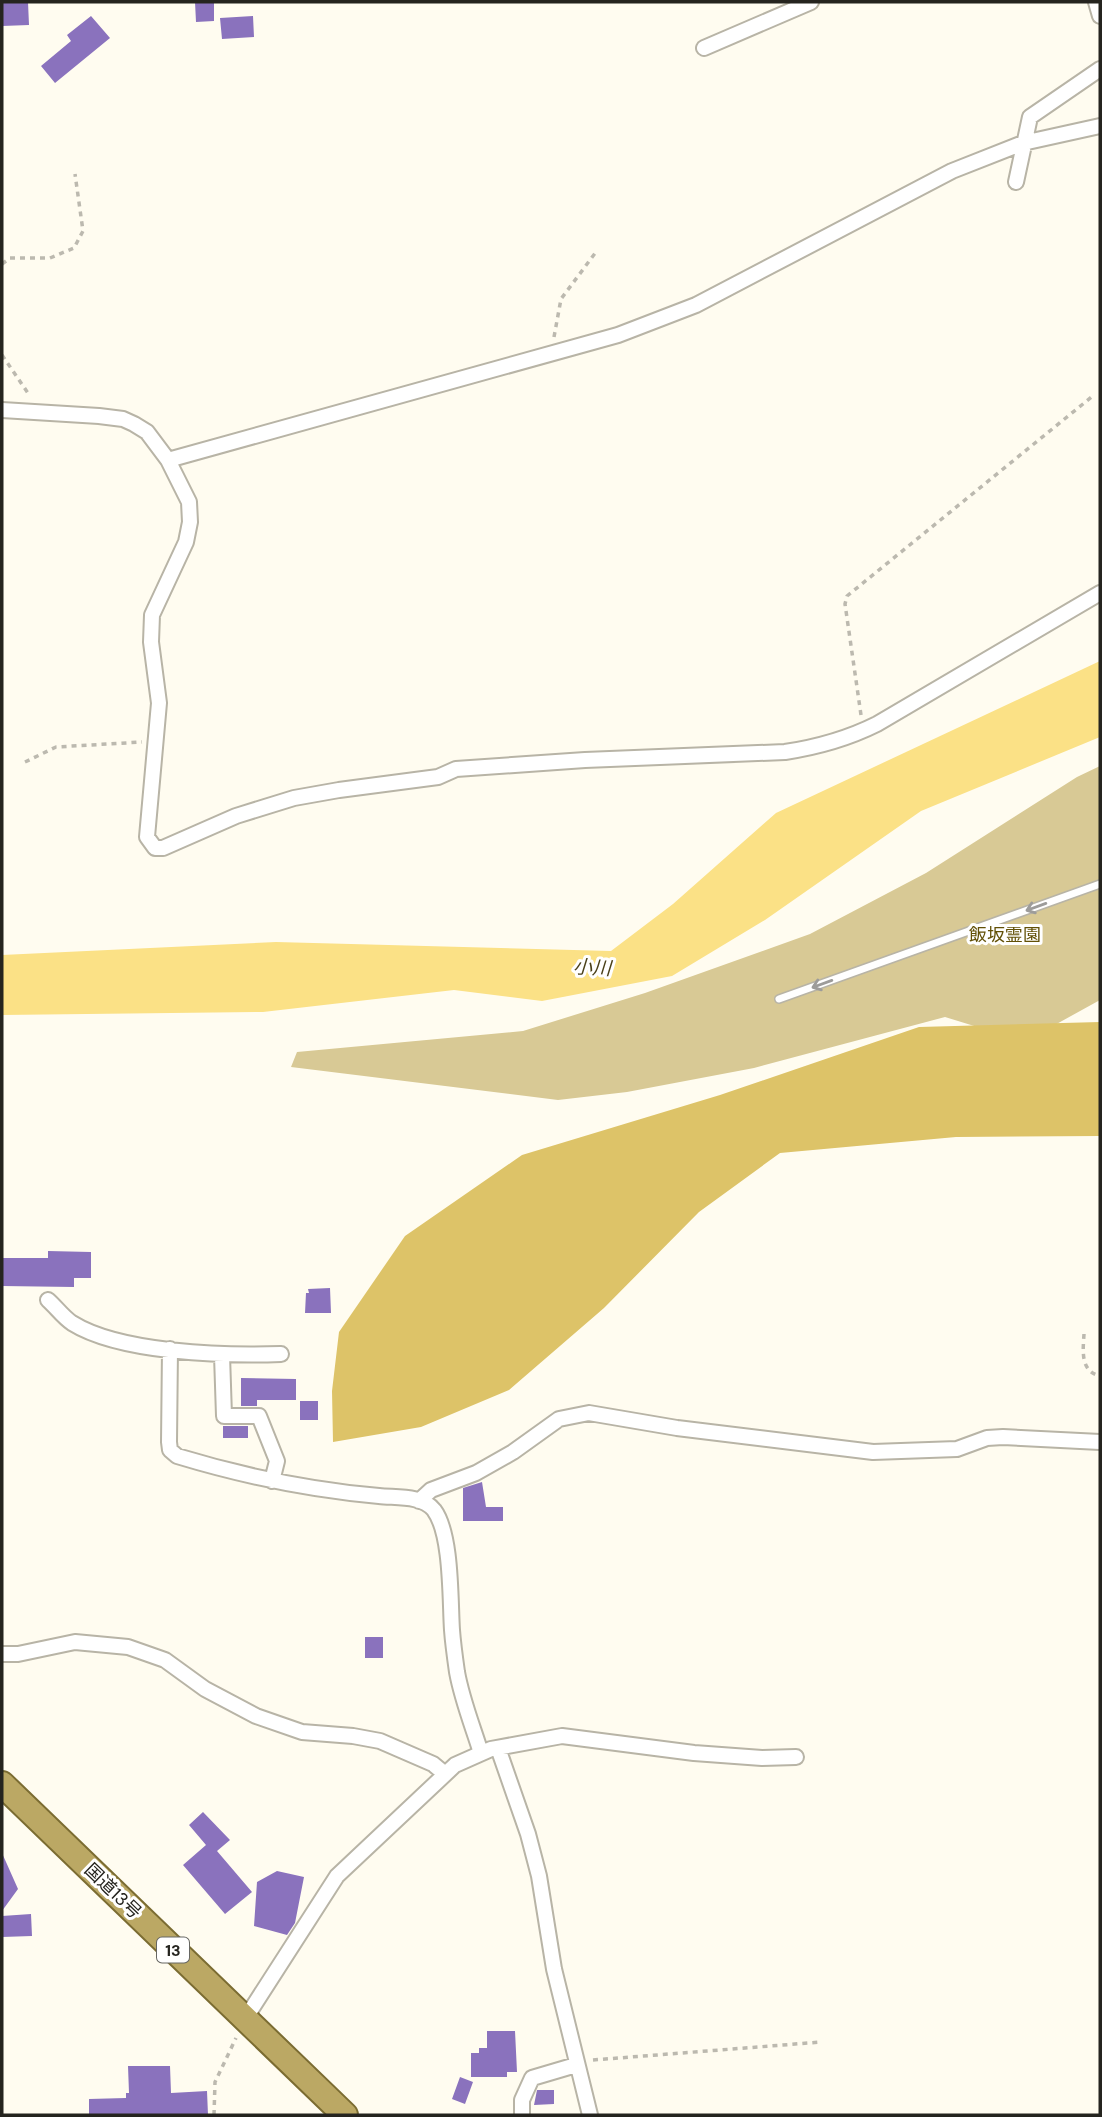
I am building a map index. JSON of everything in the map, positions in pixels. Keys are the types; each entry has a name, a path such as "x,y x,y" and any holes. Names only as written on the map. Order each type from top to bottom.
{"highway":[{"name":"国道13号","path":"2,1784 345,2115"}],"street":[{"path":"704,48 811,2"},
{"path":"1096,2 1100,16"},
{"path":"1016,182 1030,117 1100,69"},
{"path":"168,460 618,335 696,305 951,171 1023,143 1100,126"},
{"path":"2,410 123,419 147,432 168,460 189,502 190,522 186,542 152,615 151,642 159,704 147,837 155,848 163,848 236,816 294,798 438,777 456,769 585,760 785,752 813,748 864,730 1100,593"},
{"path":"48,1300 70,1322 107,1338 222,1355 281,1354"},
{"path":"170,1349 170,1450 177,1456 272,1481 343,1493 419,1501 427,1503 435,1512 442,1529 450,1575 452,1633 458,1675 481,1753"},
{"path":"222,1355 224,1416 259,1416 277,1461 272,1481"},
{"path":"419,1501 431,1490 476,1473 504,1457 559,1419 589,1413 677,1428 873,1452 957,1450 987,1438 1003,1437 1100,1442"},
{"path":"2,1654 18,1654 75,1642 128,1647 164,1660 205,1689 256,1716 302,1732 380,1741 433,1764 445,1773"},
{"path":"246,2019 337,1876 455,1765 498,1748 562,1736 694,1753 796,1758"},
{"path":"498,1748 528,1834 539,1875 554,1969 575,2063 590,2115"},
{"path":"522,2115 522,2100 532,2078 575,2063"}],"lane":[{"path":"779,999 1100,884"}],"path":[{"path":"2,264 10,258 50,258 74,248 83,231 75,174"},
{"path":"555,353 555,328 561,299 596,252"},
{"path":"2,355 30,396 34,412"},
{"path":"864,730 845,604 847,596 1094,395"},
{"path":"25,762 56,747 157,742"},
{"path":"1084,1334 1083,1360 1087,1369 1100,1376"},
{"path":"214,2115 215,2082 246,2019"},
{"path":"575,2063 821,2042"}],"green space":[{"name":"飯坂霊園","path":"1100,766 1100,1000 1033,1037 997,1033 945,1017 754,1068 627,1092 558,1100 291,1067 297,1052 523,1031 645,993 810,934 926,873 1077,777"}],"shaded area":[{"path":"1100,1022 1100,1136 956,1137 780,1153 699,1212 604,1308 509,1390 421,1427 333,1442 332,1391 339,1332 405,1236 522,1155 720,1095 919,1027"}],"water":[{"name":"小川","path":"1100,661 1100,737 921,811 765,920 672,976 542,1001 454,990 263,1012 2,1015 2,955 276,942 611,951 673,904 776,813"}],"building":[{"path":"2,2 28,2 29,25 2,26"},
{"path":"195,2 214,2 214,21 196,22"},
{"path":"91,16 110,38 55,83 41,66 71,41 67,35"},
{"path":"253,16 254,37 222,39 220,18"},
{"path":"48,1251 91,1252 91,1278 74,1278 74,1287 2,1286 2,1258 48,1258"},
{"path":"330,1288 331,1313 305,1313 308,1289"},
{"path":"241,1378 296,1379 296,1400 257,1400 257,1406 241,1406"},
{"path":"300,1401 318,1401 318,1420 300,1420"},
{"path":"223,1426 248,1426 248,1438 223,1438"},
{"path":"482,1482 486,1507 503,1507 503,1521 463,1521 463,1488"},
{"path":"365,1637 383,1637 383,1658 365,1658"},
{"path":"203,1812 230,1840 217,1851 252,1892 225,1914 183,1865 206,1845 189,1825"},
{"path":"2,1853 18,1889 2,1911"},
{"path":"277,1871 304,1877 295,1923 287,1935 254,1926 257,1882"},
{"path":"31,1914 32,1936 2,1937 2,1916"},
{"path":"487,2031 515,2031 517,2072 507,2072 507,2077 471,2077 471,2053 479,2053 479,2048 487,2048"},
{"path":"128,2066 170,2066 171,2093 207,2091 208,2115 89,2115 89,2099 126,2098 126,2093 129,2093"},
{"path":"460,2077 473,2082 465,2104 452,2099"},
{"path":"537,2090 554,2090 554,2104 534,2105"}]}
